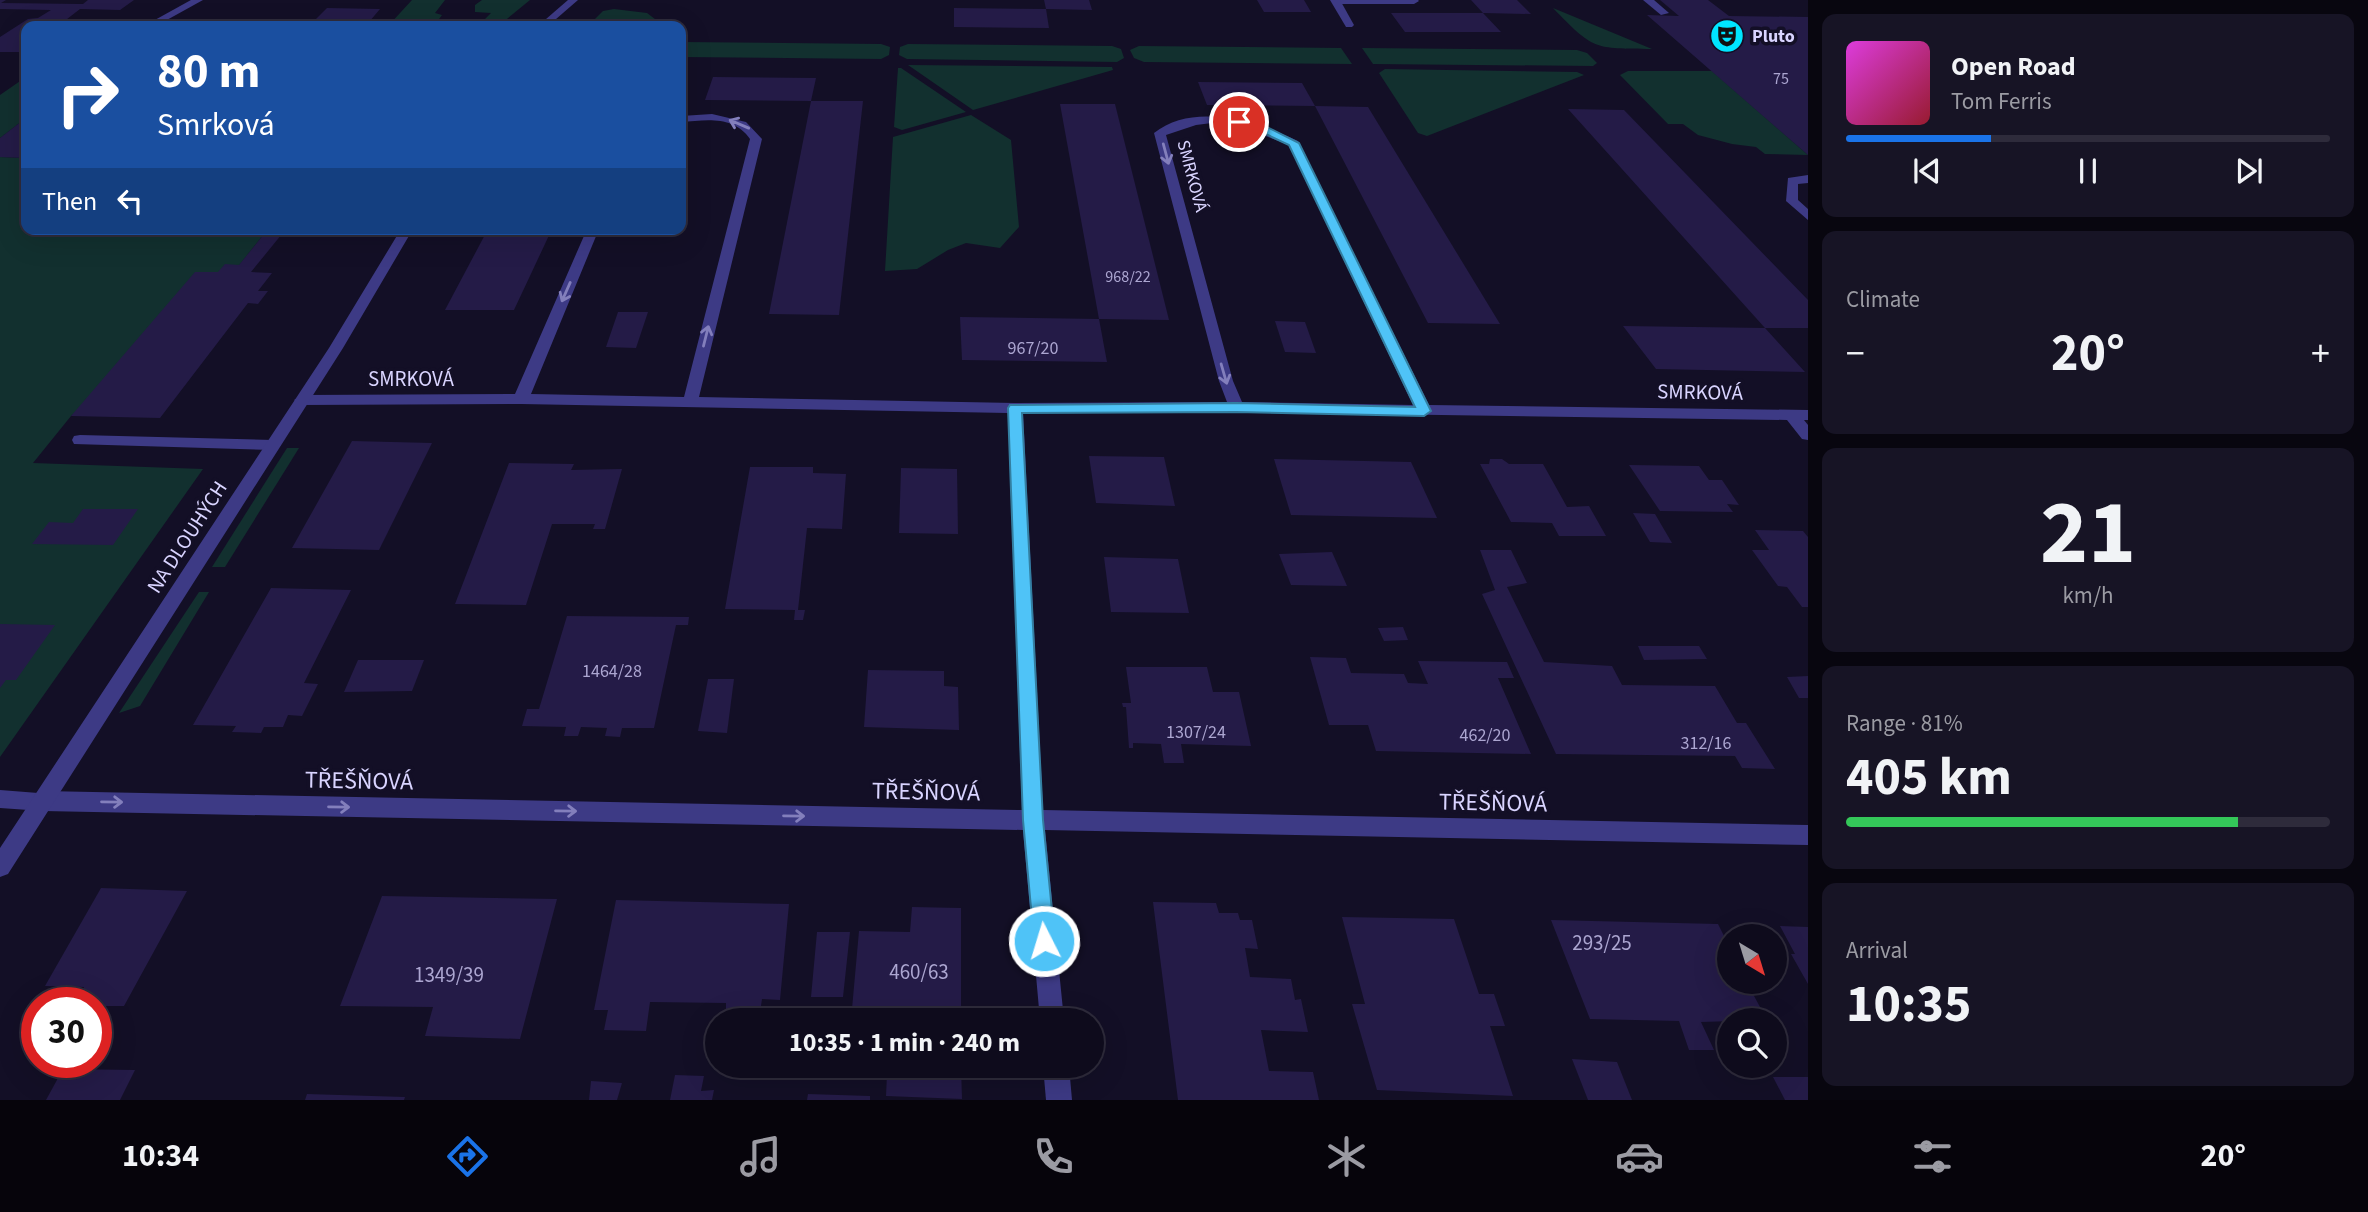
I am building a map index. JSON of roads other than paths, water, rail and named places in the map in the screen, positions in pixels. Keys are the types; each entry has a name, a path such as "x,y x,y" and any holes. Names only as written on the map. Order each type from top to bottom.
{"street":[{"path":"158,21 198,0"},
{"path":"549,21 573,0"},
{"path":"1349,24 1336,0 1415,1"},
{"path":"1648,0 1664,13"},
{"path":"686,119 722,117 740,122 751,130 756,139 690,402"},
{"name":"SMRKOVÁ","path":"1236,407 1226,381 1160,133 1184,122 1223,120 1256,125 1294,143 1424,411"},
{"path":"1808,178 1792,181 1792,201 1808,216"},
{"name":"NA DLOUHÝCH","path":"0,867 302,400 403,235"},
{"path":"521,399 590,235"},
{"name":"SMRKOVÁ","path":"302,400 521,399 1015,408 1236,407 1808,415"},
{"path":"1015,408 1033,820 1051,1008"},
{"path":"1791,415 1808,435"},
{"path":"80,440 273,445"},
{"name":"TŘEŠŇOVÁ","path":"0,799 1808,835"},
{"path":"1057,1078 1059,1100"}],"place":[{"name":"Pluto","path":"1727,36"}]}
